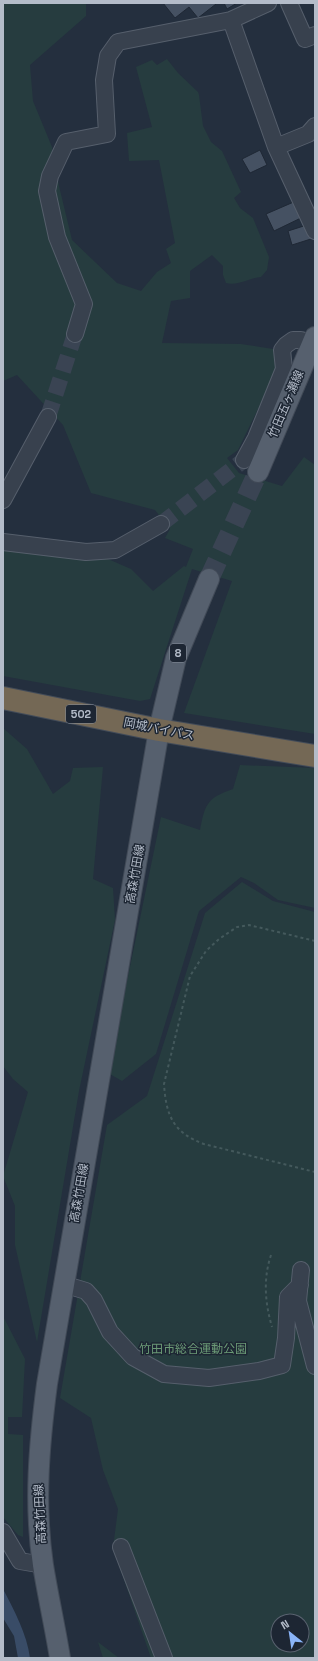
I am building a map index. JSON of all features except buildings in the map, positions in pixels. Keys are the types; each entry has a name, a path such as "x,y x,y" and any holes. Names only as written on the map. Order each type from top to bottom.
{"highway":[{"name":"岡城バイパス","path":"3,698 159,730 315,756"}],"main road":[{"name":"竹田五ヶ瀬線","path":"251,466 314,342"},
{"name":"8","path":"159,730 176,658 209,579"},
{"name":"高森竹田線","path":"60,1658 43,1565 39,1522 39,1458 47,1384 63,1284 159,730"}],"street":[{"path":"75,334 84,304 57,237 47,191 50,176 66,142 107,134 104,80 108,56 118,42 231,20 243,8 268,3"},
{"path":"289,3 305,39 315,35"},
{"path":"231,20 276,147 315,231"},
{"path":"276,147 308,134 315,126"},
{"path":"3,500 48,417"},
{"path":"3,542 86,552 115,550 161,524"},
{"path":"63,1284 86,1290 94,1300 110,1332 133,1357 164,1374 209,1378 259,1371 282,1364 286,1338 288,1297 300,1278 298,1301 315,1366"},
{"path":"3,1532 20,1562 43,1565"},
{"path":"121,1547 164,1658"}],"path":[{"path":"315,941 249,925 237,927 219,939 206,951 190,976 164,1084 165,1101 169,1114 178,1128 191,1139 204,1144 315,1172"},
{"path":"271,1255 265,1288 267,1309 274,1331"}],"green space":[{"path":"3,3 86,3 86,16 30,65 33,101 52,147 59,186 72,240 117,283 141,291 157,272 171,263 166,249 175,243 159,160 129,161 127,133 152,127 136,67 152,60 157,65 167,59 178,73 198,92 203,126 211,142 222,151 241,192 234,198 240,208 253,218 269,257 267,270 261,277 239,283 226,283 223,275 223,266 212,255 190,271 190,298 171,301 162,343 241,344 273,349 276,372 238,450 227,458 239,473 282,486 304,457 315,465 315,734 184,713 232,581 192,569 150,699 140,701 3,676 3,549 108,559 131,569 153,591 184,566 186,567 193,549 165,538 170,529 155,510 91,493 63,425 17,375 3,381"},
{"path":"3,728 27,749 53,794 70,781 73,768 103,767 93,879 113,888 115,920 79,1091 37,1342 15,1245 15,1206 3,1176 28,1092 13,1079 3,1066"},
{"path":"240,765 315,768 315,908 278,900 254,883 241,877 199,911 156,1054 122,1081 108,1073 161,817 200,830 206,808 212,799 233,789"},
{"name":"竹田市総合運動公園","path":"242,882 273,901 315,912 315,1658 151,1658 113,1548 118,1509 103,1470 91,1418 60,1398 107,1125 147,1096 205,913"},
{"path":"3,1316 25,1359 22,1417 8,1417 8,1434 23,1435 23,1537 18,1535 3,1517"},
{"path":"98,1642 119,1658 103,1658"}],"water":[{"path":"3,1589 23,1631 30,1658 18,1658 14,1636 3,1618"}],"tunnel":[{"path":"48,417 75,334"},
{"path":"161,524 244,460"},
{"path":"209,579 258,472"}]}
